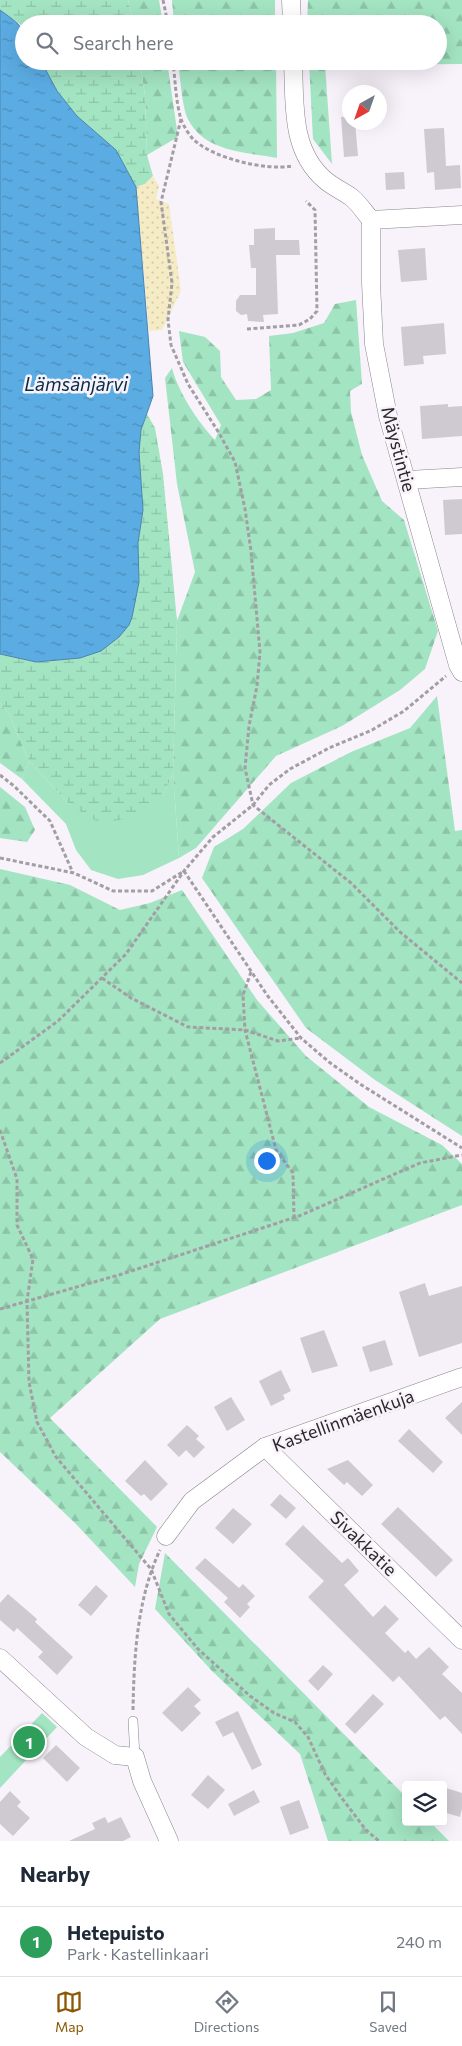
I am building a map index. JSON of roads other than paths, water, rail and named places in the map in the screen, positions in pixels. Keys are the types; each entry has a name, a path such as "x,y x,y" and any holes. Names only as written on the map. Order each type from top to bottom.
{"street":[{"path":"291,0 292,15"},
{"path":"294,70 296,119 301,145 310,163 325,180 353,198 371,220 462,216"},
{"name":"Mäystintie","path":"371,220 374,344 388,416 408,480 460,668"},
{"path":"408,480 462,477"},
{"name":"Kastellinmäenkuja","path":"166,1536 192,1501 265,1447 462,1377"},
{"name":"Sivakkatie","path":"265,1447 462,1640"},
{"path":"0,1658 86,1737 115,1755 134,1757 142,1781 169,1841"}],"lane":[{"path":"133,1721 134,1757"}],"water":[{"name":"Lämsänjärvi","path":"0,10 15,21 15,70 46,70 57,91 77,116 116,150 136,187 153,396 141,430 139,452 143,510 138,543 139,582 129,625 119,637 101,651 80,658 36,662 0,654"}],"place":[{"name":"Hetepuisto","path":"29,1742"}]}
